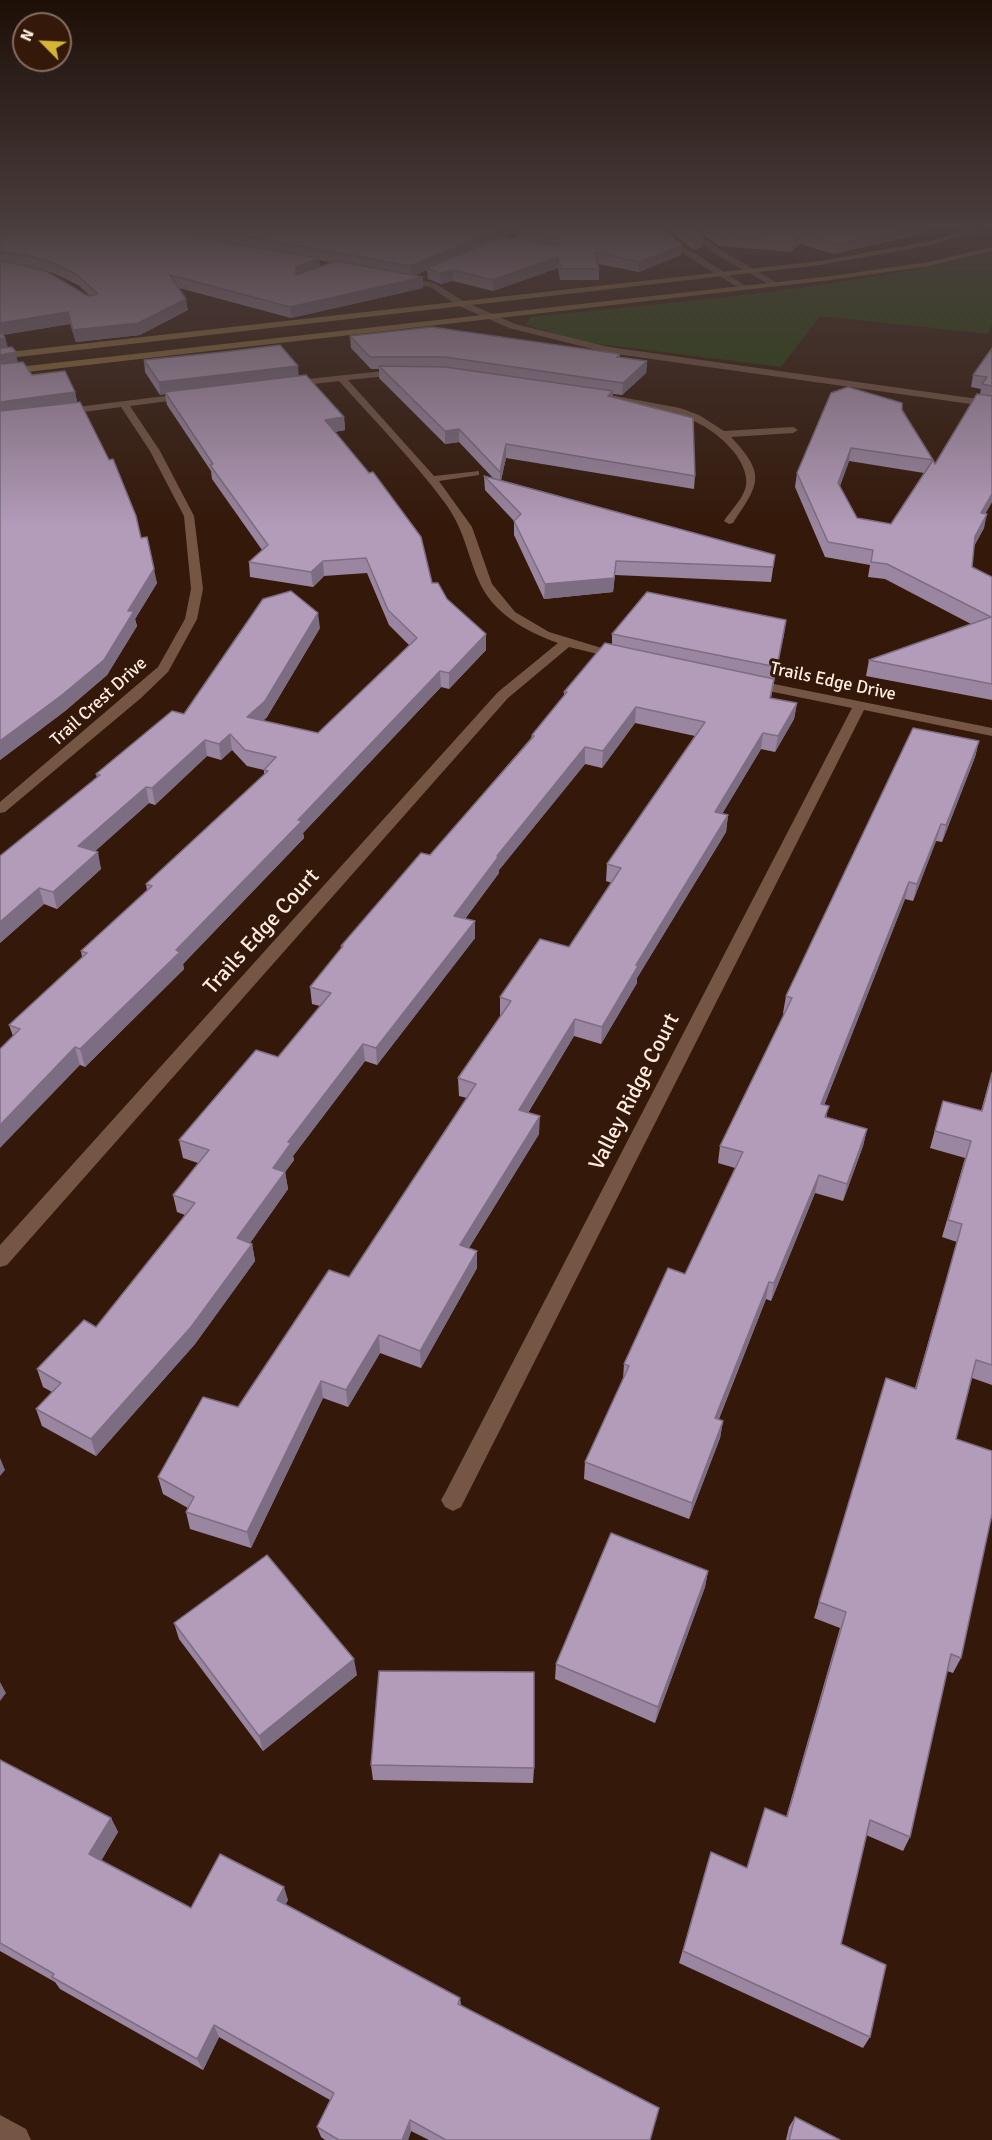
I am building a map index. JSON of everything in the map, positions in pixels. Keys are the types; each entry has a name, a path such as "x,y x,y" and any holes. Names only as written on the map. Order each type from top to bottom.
{"main road":[{"path":"0,356 235,329"},
{"path":"0,372 385,329"}],"street":[{"path":"524,329 609,350 992,404"},
{"path":"272,386 412,372"},
{"path":"341,378 432,479 464,523 486,583 501,608 530,627 566,643 640,660"},
{"path":"45,414 204,394"},
{"path":"585,394 672,408 707,422 725,434 749,467 751,487 729,520"},
{"name":"Trail Crest Drive","path":"0,809 136,695 163,669 179,644 190,619 197,589 189,516 155,451 124,404"},
{"path":"725,434 793,430"},
{"path":"432,479 475,473"},
{"name":"Trails Edge Court","path":"0,1259 503,695 566,643"},
{"name":"Trails Edge Drive","path":"733,680 992,732"},
{"name":"Valley Ridge Court","path":"453,1500 860,706"},
{"path":"0,2131 15,2140"}],"green space":[{"path":"539,329 810,329 781,367 584,342"},
{"path":"939,329 990,329 987,334"}],"building":[{"path":"415,329 445,329 620,354 617,357 647,361 623,383 445,357 370,357 350,336"},
{"path":"280,345 298,366 159,382 144,360 223,352"},
{"path":"12,347 16,352 0,355 0,348"},
{"path":"992,348 992,386 982,384 987,377 973,375"},
{"path":"23,362 32,375 65,371 75,392 0,402 0,364"},
{"path":"379,366 445,367 613,391 608,396 693,418 695,476 506,444 500,472 459,429 445,431"},
{"path":"306,375 344,417 325,420 369,473 373,472 421,537 432,583 438,583 447,599 486,634 449,673 440,671 298,820 302,821 176,950 180,952 80,1049 75,1047 0,1125 0,1049 20,1029 9,1025 87,953 81,951 152,886 146,884 268,771 264,770 276,757 245,750 230,734 219,744 205,740 152,788 146,787 78,846 98,852 53,892 39,888 0,922 0,856 100,775 96,774 172,711 184,714 263,599 291,591 318,613 265,701 247,717 318,733 417,638 388,610 366,558 323,561 311,572 249,562 268,545 210,465 213,464 165,392"},
{"path":"848,387 902,403 902,410 933,460 935,464 977,394 992,396 992,494 981,513 987,514 975,536 972,567 992,577 992,684 869,660 991,617 887,564 871,562 873,550 828,542 797,473 831,393","holes":["851,448 933,460 891,524 857,518 838,483"]},
{"path":"80,402 109,460 113,459 136,516 141,538 147,537 154,569 128,611 134,611 104,660 62,695 0,741 0,411"},
{"path":"484,476 775,555 773,567 616,561 614,578 545,584 514,521 521,514"},
{"path":"647,592 786,620 777,667 612,634"},
{"path":"605,643 774,679 770,698 797,703 778,736 763,733 715,812 728,815 636,965 638,966 602,1027 575,1019 519,1110 540,1116 460,1245 477,1251 420,1351 379,1335 346,1390 321,1381 247,1532 186,1512 194,1497 158,1477 203,1397 238,1407 329,1270 349,1277 476,1084 458,1078 511,1001 500,997 540,939 569,947 621,868 607,864 705,722 636,707 603,751 585,747 497,856 499,856 454,916 475,921 376,1048 363,1044 288,1142 291,1143 273,1168 285,1172 237,1238 252,1244 191,1327 91,1439 36,1409 61,1383 37,1369 84,1320 96,1327 195,1203 173,1195 209,1150 179,1140 256,1050 278,1057 331,993 310,987 343,946 341,946 421,853 430,855 534,736 532,735 567,692 564,692"},
{"path":"913,728 979,741 946,825 941,824 917,884 909,882 821,1104 829,1106 825,1117 867,1129 847,1184 819,1175 774,1283 769,1282 715,1418 723,1421 692,1503 585,1462 629,1366 624,1364 668,1268 685,1274 743,1152 720,1146 792,998 786,996"},
{"path":"992,1073 992,1365 976,1360 956,1439 992,1451 992,1514 961,1658 951,1654 910,1837 870,1820 841,1944 886,1965 870,2037 683,1951 711,1852 747,1868 765,1808 787,1817 846,1612 819,1602 886,1378 916,1389 962,1224 948,1220 971,1141 935,1131 943,1101 982,1111"},
{"path":"611,1533 708,1571 658,1707 556,1664"},
{"path":"267,1555 354,1659 259,1736 174,1623"},
{"path":"379,1671 534,1672 534,1768 371,1765"},
{"path":"0,1760 111,1818 89,1854 191,1908 220,1854 284,1887 277,1900 460,1998 458,2004 659,2108 650,2140 446,2140 410,2120 402,2140 339,2140 317,2127 334,2093 214,2025 197,2059 52,1977 54,1974 0,1943"},
{"path":"795,2117 840,2140 789,2140"}]}
